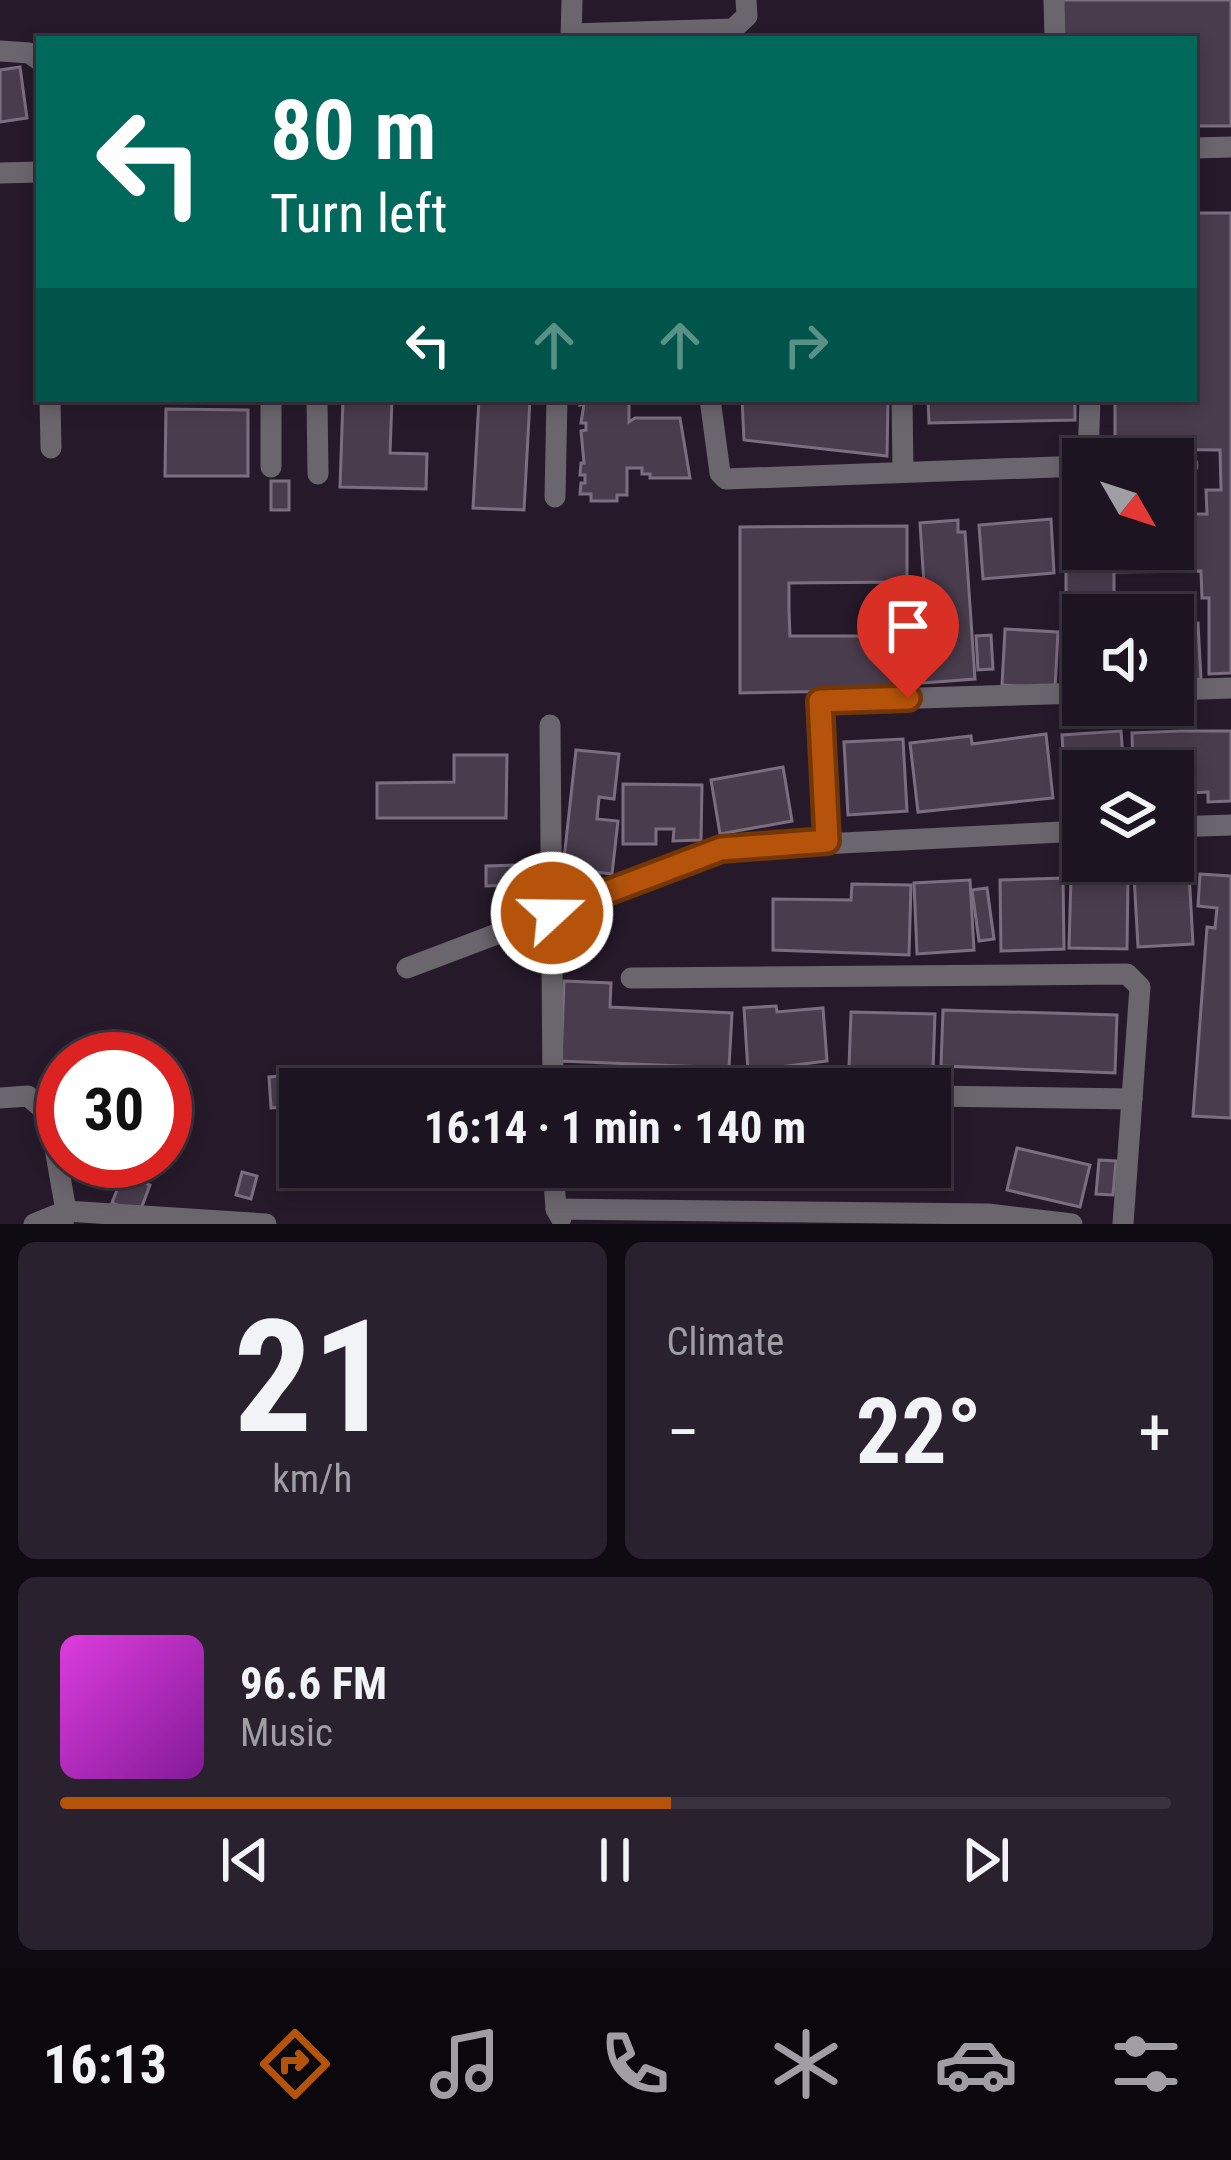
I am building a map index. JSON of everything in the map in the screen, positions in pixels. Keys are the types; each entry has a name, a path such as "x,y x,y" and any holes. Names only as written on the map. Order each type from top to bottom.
{"street":[{"path":"572,0 571,36 733,29 747,16 746,0"},
{"path":"1054,0 1055,36"},
{"path":"0,51 36,58"},
{"path":"1197,148 1231,147"},
{"path":"0,173 36,172"},
{"path":"50,402 51,448"},
{"path":"271,402 271,466"},
{"path":"317,402 318,474"},
{"path":"555,497 557,402"},
{"path":"710,402 720,473 726,479 1062,463"},
{"path":"902,402 903,472"},
{"path":"1088,438 1090,402"},
{"path":"1194,689 1231,688"},
{"path":"827,841 820,701 1062,693"},
{"path":"550,725 553,1068"},
{"path":"1194,826 1231,825"},
{"path":"407,968 721,849 1062,832"},
{"path":"631,978 1127,974 1141,987 1124,1224"},
{"path":"0,1098 28,1096 49,1114 64,1217"},
{"path":"951,1096 1132,1100"},
{"path":"560,1217 988,1214 1072,1224"},
{"path":"34,1224 64,1217 266,1224"}],"building":[{"path":"1062,0 1231,0 1231,126 1197,126 1197,36 1060,36"},
{"path":"20,67 27,118 0,122 0,70"},
{"path":"1197,213 1231,213 1231,673 1209,674 1209,598 1202,598 1201,571 1114,572 1114,594 1066,594 1066,570 1194,570 1194,514 1207,514 1206,490 1221,490 1220,450 1194,450 1194,438 1115,438 1115,402 1197,402"},
{"path":"343,402 392,402 390,453 427,454 426,489 340,487"},
{"path":"479,402 530,402 524,510 473,508"},
{"path":"580,402 629,402 629,422 680,418 690,478 650,478 642,474 642,468 627,468 627,495 617,495 617,501 591,501 591,494 580,494 581,483 585,483 585,475 580,475 584,463 581,431 586,430 586,423 581,423 584,404"},
{"path":"742,402 888,402 887,456 744,440"},
{"path":"928,402 1075,402 1075,420 929,423"},
{"path":"166,409 248,410 248,476 165,476"},
{"path":"271,481 289,481 289,510 271,510"},
{"path":"1051,519 1054,573 983,579 979,525"},
{"path":"958,520 958,532 965,532 975,679 923,683 918,617 926,616 920,523"},
{"path":"907,526 907,582 789,583 789,610 790,636 910,636 910,690 740,693 740,527"},
{"path":"1194,623 1198,623 1201,679 1194,679"},
{"path":"1005,629 1058,632 1055,688 1002,685"},
{"path":"991,635 993,669 978,670 976,636"},
{"path":"1121,731 1122,750 1063,750 1062,735"},
{"path":"1231,731 1231,801 1208,802 1208,792 1194,793 1194,750 1132,750 1132,733"},
{"path":"1046,734 1053,798 918,812 910,743 971,736 972,744"},
{"path":"903,739 907,811 848,815 844,742"},
{"path":"576,750 619,754 614,799 599,797 597,819 618,821 612,874 563,868"},
{"path":"454,755 507,755 506,818 377,818 377,783 454,782"},
{"path":"783,767 792,821 720,834 711,780"},
{"path":"623,784 702,785 701,840 673,841 674,829 656,829 656,844 623,844"},
{"path":"521,865 521,885 486,886 486,866"},
{"path":"1200,874 1231,876 1231,1118 1193,1116 1207,927 1215,928 1217,908 1198,906"},
{"path":"1062,878 1064,949 1001,951 1000,880"},
{"path":"970,880 974,950 917,954 914,883"},
{"path":"1071,882 1128,882 1127,949 1069,948"},
{"path":"1134,882 1190,882 1193,944 1138,947"},
{"path":"852,884 911,885 909,955 773,950 773,899 851,900"},
{"path":"987,888 994,939 979,941 972,890"},
{"path":"564,981 611,983 610,1007 732,1013 729,1068 561,1061"},
{"path":"776,1006 777,1012 823,1008 827,1061 748,1068 744,1008"},
{"path":"943,1010 1117,1015 1115,1073 941,1066"},
{"path":"851,1012 935,1014 933,1068 849,1067"},
{"path":"279,1076 279,1107 271,1108 269,1077"},
{"path":"1017,1148 1090,1165 1080,1207 1007,1190"},
{"path":"1099,1160 1116,1161 1113,1195 1096,1194"},
{"path":"242,1172 257,1176 251,1199 236,1195"},
{"path":"118,1188 149,1188 139,1214 112,1203"}],"route":[{"path":"552,913 721,849 827,841 820,701 908,698"}]}
